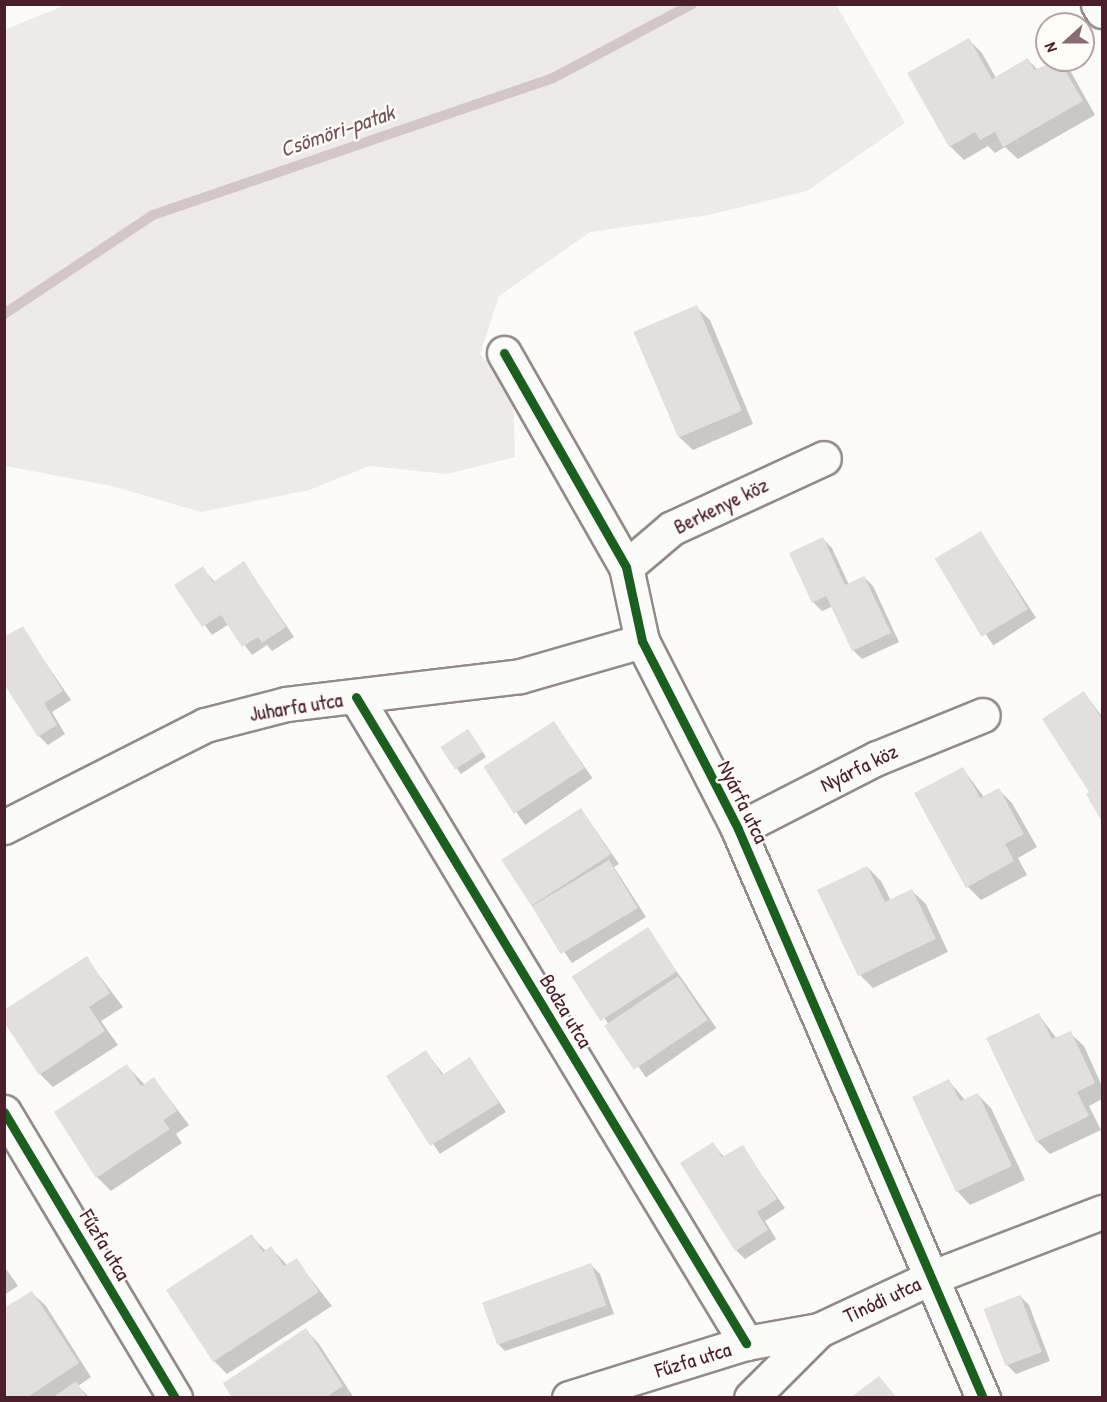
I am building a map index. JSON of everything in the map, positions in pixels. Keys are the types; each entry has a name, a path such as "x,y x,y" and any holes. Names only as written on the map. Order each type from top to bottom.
{"street":[{"path":"1098,4 1102,11"},
{"name":"Nyárfa utca","path":"504,353 626,567 642,641 738,829 982,1398"},
{"name":"Berkenye köz","path":"626,567 672,528 824,458"},
{"name":"Juharfa utca","path":"4,828 205,725 286,704 520,676 642,641"},
{"name":"Bodza utca","path":"356,697 746,1343"},
{"name":"Nyárfa köz","path":"738,829 877,758 983,715"},
{"name":"Fűzfa utca","path":"4,1112 175,1398"},
{"name":"Tinódi utca","path":"752,1398 819,1330 930,1278 1102,1212"},
{"name":"Fűzfa utca","path":"569,1398 746,1343 819,1330"}],"shaded area":[{"path":"68,4 836,5 905,123 807,191 709,215 590,232 499,296 480,354 513,393 515,457 447,474 369,466 309,490 201,512 112,486 5,466 4,30"}],"building":[{"path":"969,38 992,79 1028,58 1035,72 1066,72 1083,101 1003,147 995,132 980,140 975,132 949,147 907,73"},
{"path":"697,305 742,411 678,438 633,332"},
{"path":"981,531 1028,609 982,637 935,559"},
{"path":"823,537 845,585 864,576 891,633 852,651 826,596 812,603 789,553"},
{"path":"244,561 286,627 262,643 258,637 242,647 221,615 202,627 174,585 203,566 213,582"},
{"path":"23,626 63,691 44,703 57,725 38,737 4,684 4,637"},
{"path":"1084,691 1102,719 1102,822 1086,794 1089,792 1042,719"},
{"path":"554,721 584,768 514,814 484,767"},
{"path":"468,729 483,752 455,770 440,747"},
{"path":"963,767 980,798 999,788 1024,834 1005,844 1014,861 966,888 914,793"},
{"path":"581,808 611,854 531,906 501,860"},
{"path":"609,860 638,908 561,954 532,906"},
{"path":"867,866 885,902 912,889 936,939 858,976 817,890"},
{"path":"648,927 677,971 601,1021 572,977"},
{"path":"87,956 110,993 89,1007 105,1031 39,1075 4,1022 4,1010"},
{"path":"678,976 708,1020 634,1070 604,1026"},
{"path":"1039,1013 1052,1039 1071,1031 1095,1083 1077,1092 1089,1116 1036,1142 986,1038"},
{"path":"426,1050 442,1075 470,1057 499,1103 430,1146 386,1076"},
{"path":"127,1064 141,1086 154,1077 177,1111 163,1120 170,1129 96,1178 54,1112"},
{"path":"949,1079 960,1101 978,1093 1012,1166 956,1192 912,1097"},
{"path":"713,1142 722,1157 743,1145 777,1199 757,1212 768,1230 735,1251 680,1163"},
{"path":"252,1234 263,1252 271,1246 284,1266 297,1258 319,1292 213,1362 166,1290"},
{"path":"591,1263 606,1305 497,1345 482,1303"},
{"path":"32,1291 79,1363 26,1398 4,1398 4,1308"},
{"path":"1020,1295 1042,1352 1005,1366 984,1309"},
{"path":"306,1328 343,1386 325,1398 232,1398 223,1383"},
{"path":"879,1376 897,1398 850,1398"},
{"path":"76,1381 87,1398 52,1398"}],"waterway":[{"name":"Csömöri-patak","path":"4,314 153,215 553,78 692,4"}],"cycle path":[{"path":"504,353 626,567 642,641 738,829 983,1398"},
{"path":"356,697 746,1343"},
{"path":"4,1112 175,1398"}]}
